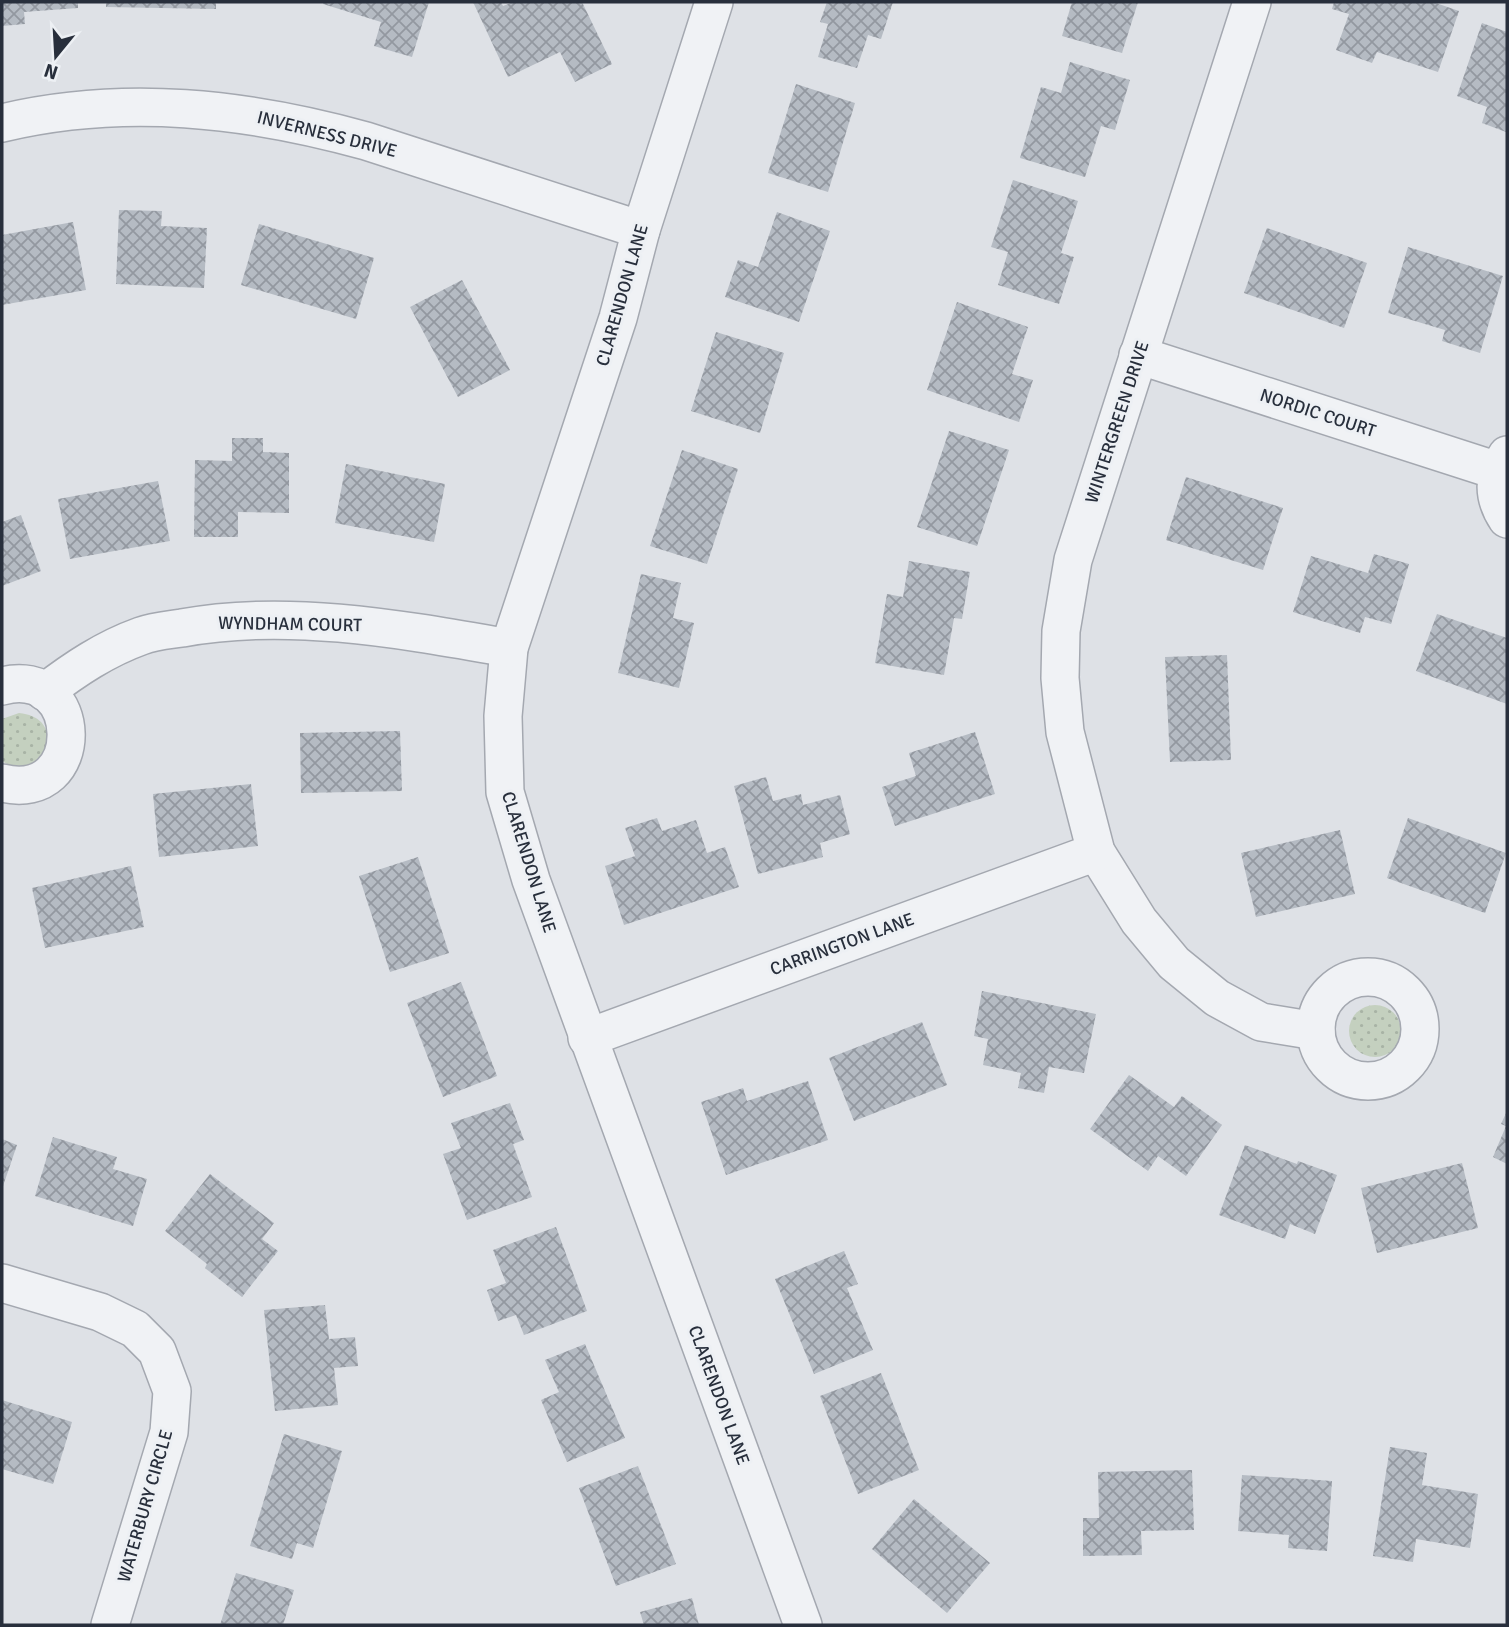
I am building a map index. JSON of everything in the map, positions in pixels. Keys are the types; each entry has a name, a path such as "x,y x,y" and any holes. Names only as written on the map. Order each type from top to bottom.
{"street":[{"name":"CLARENDON LANE","path":"715,2 641,230 618,318 509,648 503,716 505,792 531,880 587,1038 803,1625"},
{"name":"WINTERGREEN DRIVE","path":"1252,2 1073,560 1061,631 1060,678 1065,732 1096,852 1139,921 1174,963 1217,998 1261,1021 1316,1031"},
{"name":"INVERNESS DRIVE","path":"2,123 62,112 136,107 187,108 251,114 366,141 641,230"},
{"name":"NORDIC COURT","path":"1138,355 1503,463 1495,487 1498,504 1507,519"},
{"name":"WYNDHAM COURT","path":"45,692 84,662 142,635 218,621 310,622 391,627 509,648"},
{"path":"2,686 12,683 29,685 45,692 57,703 65,718 68,735 65,751 57,766 45,778 29,785 12,786 2,783"},
{"name":"CARRINGTON LANE","path":"587,1038 1096,852"},
{"name":"WATERBURY CIRCLE","path":"2,1283 100,1312 135,1329 158,1351 172,1391 169,1432 110,1625"}],"green space":[{"path":"19,713 35,718 44,727 48,738 46,749 39,759 29,766 17,767 2,761 2,719"},
{"path":"1375,1005 1394,1012 1401,1031 1394,1050 1375,1057 1356,1050 1349,1031 1356,1012"}],"building":[{"path":"2,2 78,2 78,8 24,12 25,24 2,26"},
{"path":"106,2 216,2 216,9 106,7"},
{"path":"323,2 429,2 412,57 374,46 381,22"},
{"path":"473,2 501,2 503,6 513,2 582,2 612,64 575,82 560,52 508,77"},
{"path":"827,2 893,2 881,39 868,35 857,68 818,57 828,24 820,22"},
{"path":"1072,2 1138,2 1122,53 1062,36"},
{"path":"1334,2 1433,2 1459,11 1438,72 1377,52 1372,63 1336,50 1349,14 1332,9"},
{"path":"1482,23 1507,32 1506,132 1482,123 1487,107 1457,96"},
{"path":"1070,62 1130,80 1115,130 1101,126 1085,177 1020,158 1041,87 1061,93"},
{"path":"796,84 855,103 828,192 768,173"},
{"path":"1013,180 1078,201 1061,253 1074,257 1059,304 998,285 1008,252 991,247"},
{"path":"119,210 162,211 161,226 207,228 204,288 116,284"},
{"path":"777,212 830,231 799,322 725,297 738,260 758,267"},
{"path":"73,222 86,290 2,305 2,235"},
{"path":"259,224 374,258 356,319 241,285"},
{"path":"1267,228 1367,263 1344,328 1244,293"},
{"path":"1408,247 1503,276 1480,353 1442,341 1445,330 1388,313"},
{"path":"462,280 510,370 458,397 410,307"},
{"path":"957,302 1028,327 1012,374 1033,380 1019,422 927,390"},
{"path":"716,332 784,353 760,433 691,411"},
{"path":"949,431 1009,450 977,546 917,527"},
{"path":"232,438 263,438 263,452 289,453 289,513 238,512 238,537 194,537 195,460 232,461"},
{"path":"682,450 738,469 707,564 650,546"},
{"path":"346,464 445,484 434,542 335,523"},
{"path":"1186,477 1283,508 1263,570 1166,540"},
{"path":"158,481 170,541 70,559 58,499"},
{"path":"21,515 41,571 2,586 2,522"},
{"path":"1374,554 1409,564 1391,624 1365,617 1360,633 1293,612 1311,556 1368,573"},
{"path":"909,561 970,572 962,619 954,618 944,675 875,663 887,594 903,597"},
{"path":"641,574 681,583 673,618 694,623 679,688 618,673"},
{"path":"1437,614 1507,638 1507,704 1416,671"},
{"path":"1227,655 1231,760 1170,762 1165,657"},
{"path":"400,731 402,791 301,793 300,733"},
{"path":"975,732 995,794 895,826 882,787 916,776 909,753"},
{"path":"766,777 773,801 801,794 803,805 840,795 850,834 820,843 823,857 758,874 734,786"},
{"path":"251,784 258,846 159,857 153,794"},
{"path":"657,818 662,831 696,820 707,853 725,847 739,887 624,925 605,866 635,856 625,828"},
{"path":"1408,818 1506,853 1485,913 1387,878"},
{"path":"1340,830 1355,894 1256,917 1241,853"},
{"path":"418,857 449,953 390,972 359,876"},
{"path":"131,866 144,927 45,948 32,888"},
{"path":"461,982 497,1076 443,1097 407,1003"},
{"path":"982,991 1096,1014 1084,1073 1049,1067 1044,1093 1018,1088 1021,1073 983,1065 988,1039 974,1036"},
{"path":"922,1022 947,1085 854,1121 829,1058"},
{"path":"1129,1075 1174,1107 1182,1096 1222,1125 1186,1176 1158,1156 1148,1171 1090,1129"},
{"path":"808,1081 828,1140 726,1175 701,1102 743,1088 747,1101"},
{"path":"510,1103 524,1140 513,1144 532,1197 467,1220 443,1154 461,1148 451,1123"},
{"path":"1507,1111 1507,1164 1493,1157 1506,1126 1501,1124"},
{"path":"53,1137 117,1157 113,1169 147,1179 133,1226 35,1196"},
{"path":"2,1139 17,1145 2,1189"},
{"path":"1245,1145 1337,1175 1315,1234 1290,1224 1285,1239 1219,1215"},
{"path":"1462,1163 1478,1228 1377,1253 1361,1188"},
{"path":"210,1174 274,1223 262,1239 278,1251 242,1297 205,1268 207,1264 165,1231"},
{"path":"556,1227 587,1311 524,1335 516,1315 498,1321 487,1290 506,1283 493,1250"},
{"path":"844,1251 858,1284 847,1288 873,1350 814,1374 775,1279"},
{"path":"325,1305 329,1339 355,1337 358,1366 334,1368 338,1405 275,1411 264,1310"},
{"path":"585,1344 625,1438 567,1462 541,1400 559,1392 545,1360"},
{"path":"881,1373 919,1470 858,1494 820,1396"},
{"path":"2,1400 72,1422 53,1484 2,1469"},
{"path":"284,1434 342,1451 313,1548 297,1543 292,1559 250,1546"},
{"path":"1390,1447 1427,1453 1422,1485 1478,1494 1470,1548 1416,1539 1413,1562 1373,1556"},
{"path":"638,1466 676,1564 616,1586 579,1488"},
{"path":"1192,1470 1194,1530 1141,1531 1142,1555 1083,1556 1083,1518 1099,1518 1098,1472"},
{"path":"1242,1475 1332,1481 1327,1551 1288,1548 1289,1535 1238,1531"},
{"path":"914,1499 990,1563 947,1613 872,1549"},
{"path":"236,1573 294,1590 283,1625 220,1625"},
{"path":"692,1598 699,1625 644,1625 640,1612"}]}
